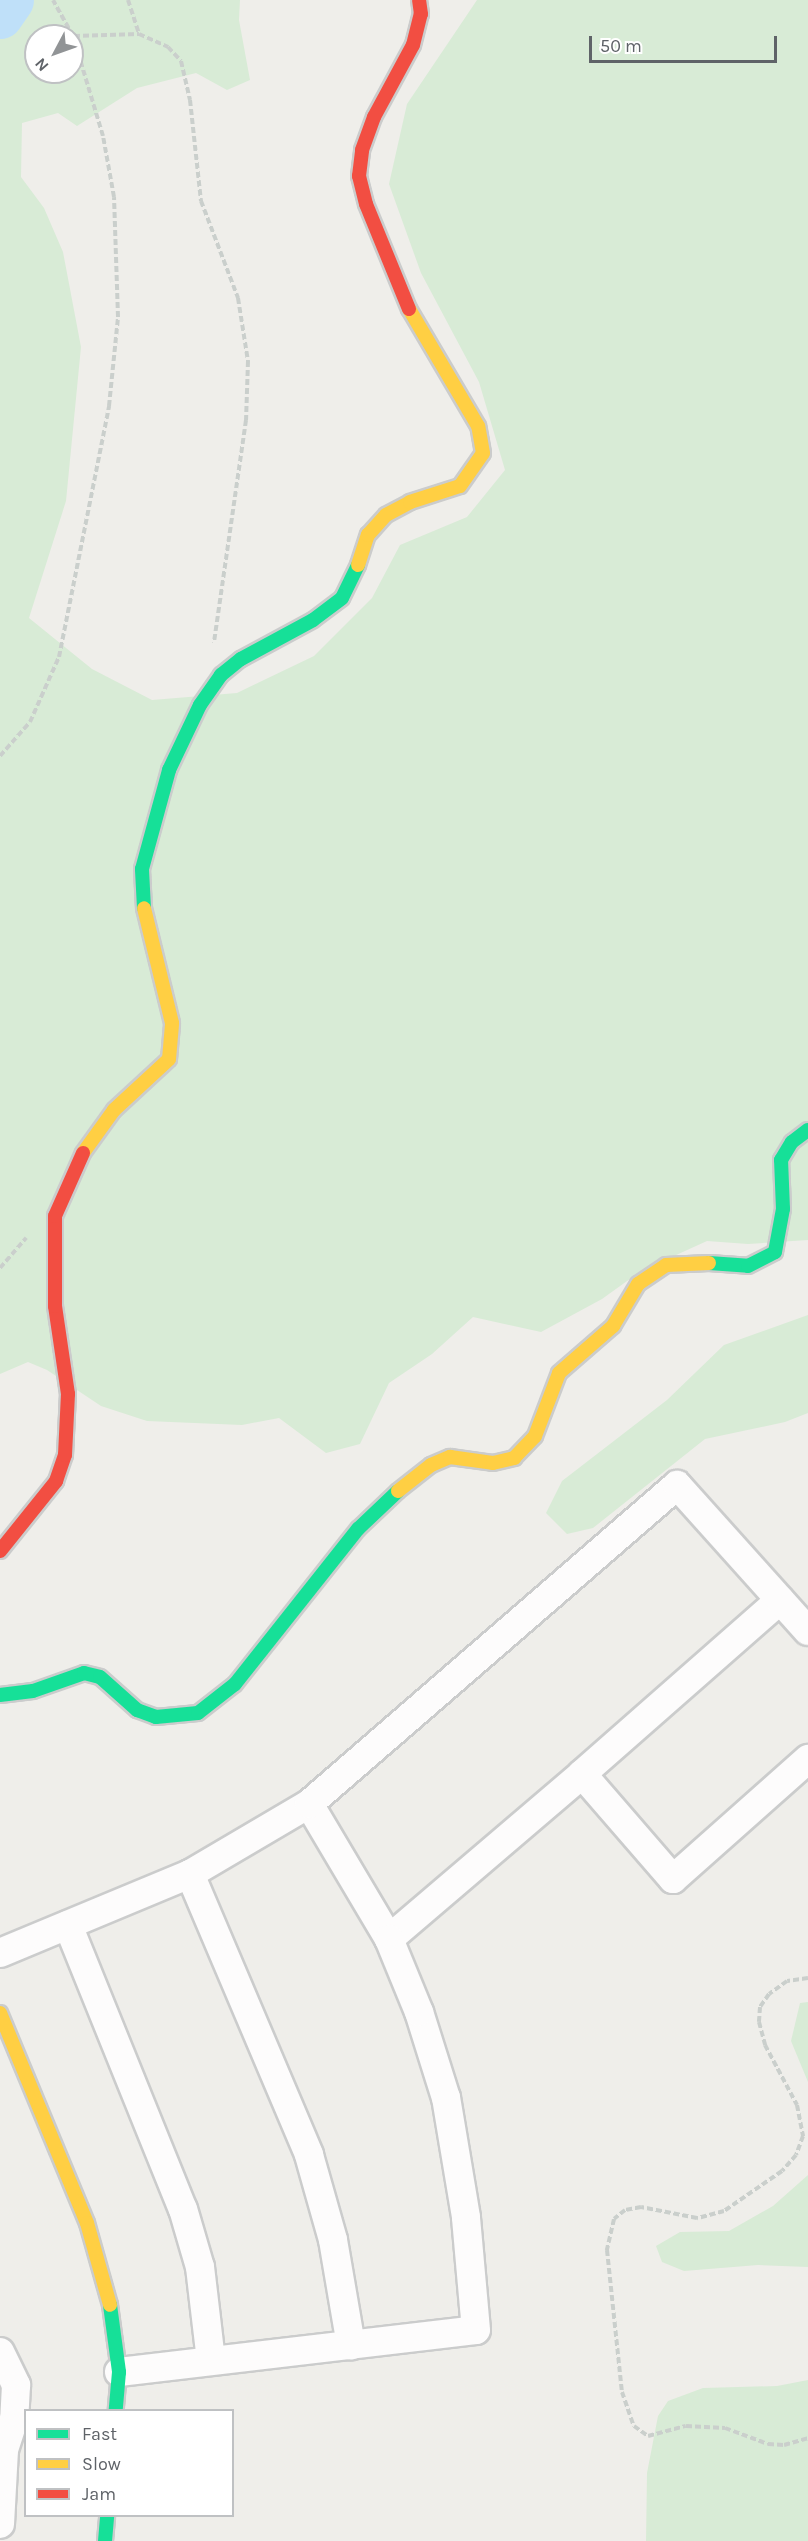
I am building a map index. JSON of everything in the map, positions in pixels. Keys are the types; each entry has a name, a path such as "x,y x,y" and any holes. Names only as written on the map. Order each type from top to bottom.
{"street":[{"path":"0,1551 56,1480 65,1455 68,1394 55,1306 56,1216 83,1153 114,1110 169,1059 172,1023 143,903 142,869 169,770 205,696 221,675 241,659 313,620 342,598 353,581 368,535 386,515 410,502 460,486 483,453 478,426 414,322 366,204 359,176 362,150 374,117 413,45 422,14 419,0"},
{"path":"0,1695 33,1691 84,1673 100,1677 137,1710 156,1717 198,1713 217,1701 235,1684 358,1529 388,1499 431,1465 450,1456 493,1463 514,1458 524,1450 535,1436 559,1372 613,1326 638,1284 648,1275 666,1265 686,1262 748,1266 775,1252 783,1209 781,1160 792,1142 808,1130"},
{"path":"0,1953 190,1874 309,1804 677,1485 808,1631"},
{"path":"389,1939 780,1600"},
{"path":"582,1773 673,1879 808,1759"},
{"path":"119,2372 476,2330 466,2217 446,2098 419,2012 389,1939 309,1804"},
{"path":"190,1874 309,2155 333,2240 351,2345"},
{"path":"68,1925 183,2209 201,2267 210,2360"},
{"path":"0,2013 87,2223 108,2291 119,2372 116,2409"},
{"path":"0,2524 2,2450 14,2419 16,2385 1,2359"},
{"path":"105,2541 107,2517"}],"path":[{"path":"53,0 66,24"},
{"path":"128,0 139,34"},
{"path":"84,36 139,34 168,47 181,62 190,100 201,201 238,298 248,361 246,420 213,661 221,675"},
{"path":"0,756 30,722 59,657 109,406 118,317 114,197 103,136 84,73"},
{"path":"808,1978 787,1981 769,1994 760,2007 759,2022 765,2045 797,2105 803,2136 796,2155 782,2171 724,2211 697,2218 641,2207 625,2210 614,2219 607,2250 622,2392 634,2426 648,2436 702,2425 725,2428 768,2444 784,2445 808,2438"}],"green space":[{"path":"0,0 240,0 239,20 250,80 227,90 196,73 137,88 77,126 58,113 22,123 21,177 44,208 63,252 81,347 66,501 29,618 92,669 152,700 237,693 314,656 372,598 400,545 467,517 505,470 479,382 421,273 389,184 407,104 477,0 808,0 808,1240 748,1244 707,1241 641,1271 602,1299 541,1332 473,1317 432,1354 389,1383 360,1444 326,1453 279,1418 242,1425 147,1421 101,1406 47,1370 28,1362 0,1374"},
{"path":"808,1315 808,1413 785,1422 705,1439 593,1528 567,1534 546,1513 562,1481 667,1400 724,1345"},
{"path":"808,2002 808,2082 791,2041 800,2003"},
{"path":"808,2175 808,2267 758,2265 684,2271 662,2262 656,2246 680,2232 729,2231 773,2206"},
{"path":"808,2380 808,2541 646,2541 647,2473 658,2416 668,2401 703,2388 777,2386"}],"waterway":[{"path":"0,16 11,0"}],"traffic: fast":[{"path":"144,908 142,869 169,770 200,705 221,675 241,659 313,620 342,598 358,565"},
{"path":"709,1263 748,1266 775,1252 783,1209 781,1160 792,1142 808,1130"},
{"path":"0,1695 33,1691 84,1673 100,1677 137,1710 156,1717 198,1713 235,1684 358,1529 398,1491"},
{"path":"110,2305 119,2372 116,2409"},
{"path":"105,2541 107,2517"}],"traffic: slow":[{"path":"358,565 368,535 386,515 410,502 460,486 483,453 478,426 409,309"},
{"path":"83,1153 114,1110 169,1059 172,1023 144,908"},
{"path":"398,1491 431,1465 450,1457 493,1463 514,1458 535,1436 559,1373 613,1326 638,1284 666,1265 709,1263"},
{"path":"0,2013 87,2223 110,2305"}],"traffic: jam":[{"path":"409,309 366,204 359,176 362,150 374,117 413,45 421,14 419,0"},
{"path":"0,1551 56,1481 65,1455 68,1394 55,1306 55,1216 83,1153"}]}
